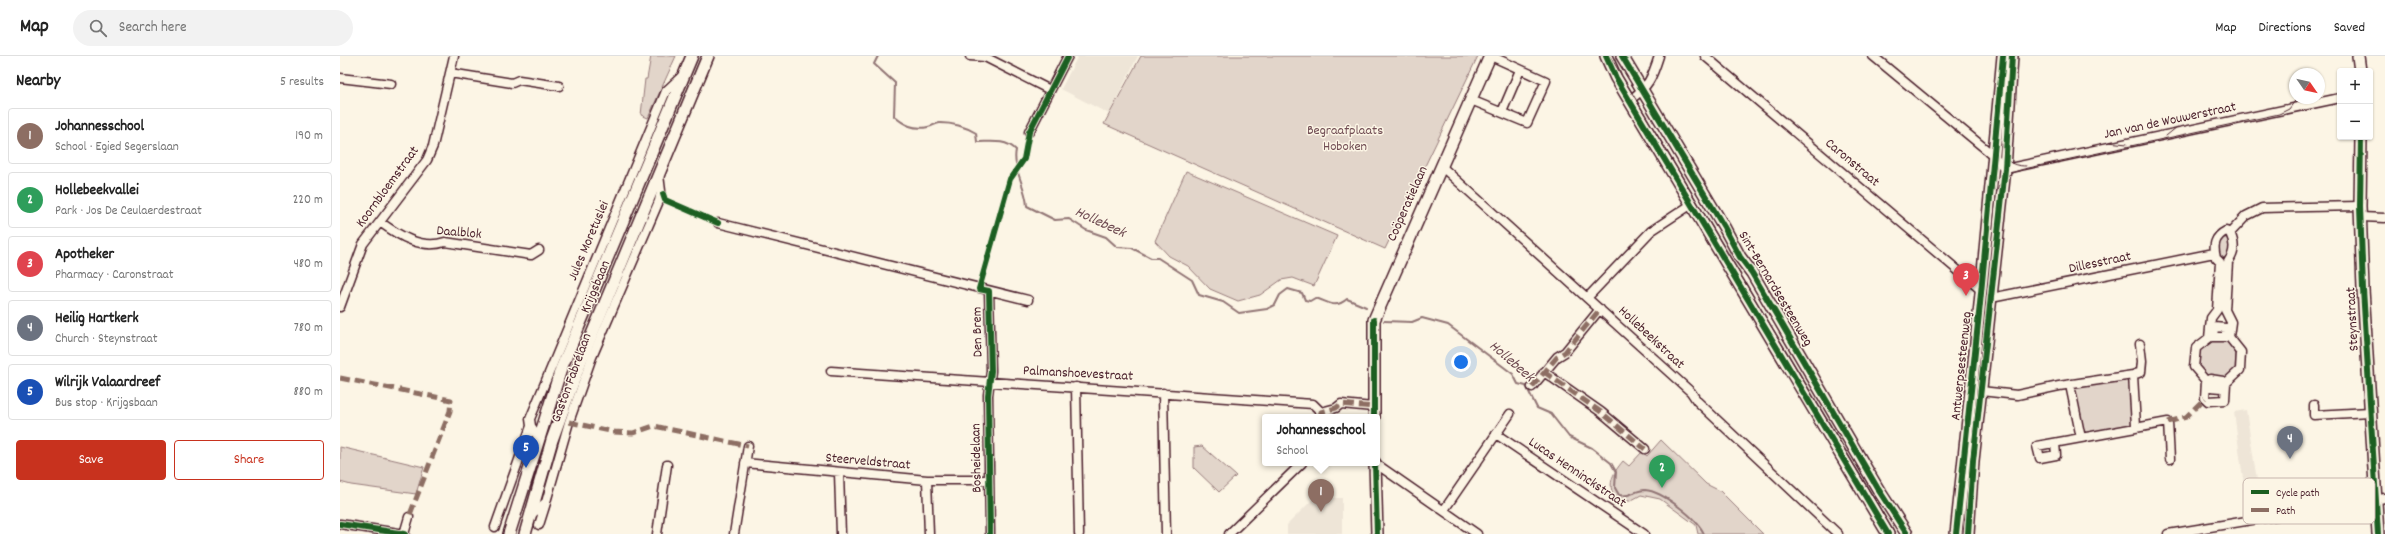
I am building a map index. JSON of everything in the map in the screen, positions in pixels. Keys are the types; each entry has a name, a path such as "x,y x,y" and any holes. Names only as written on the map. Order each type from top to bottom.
{"main road":[{"name":"Krijgsbaan","path":"509,534 538,437 561,369 692,56"},
{"name":"Krijgsbaan","path":"525,534 552,440 572,383 708,56"},
{"name":"Coöperatielaan","path":"1374,412 1374,320 1490,56"},
{"name":"Sint-Bernardsesteenweg","path":"1606,56 1630,100 1888,534"},
{"name":"Sint-Bernardsesteenweg","path":"1622,56 1724,227 1734,248 1752,273 1878,489 1907,534"},
{"name":"Antwerpsesteenweg","path":"1956,534 2003,56"},
{"name":"Antwerpsesteenweg","path":"1968,534 1981,391 2005,169 2012,56"},
{"path":"2358,56 2360,68"},
{"name":"Steynstraat","path":"2361,140 2360,212 2370,412 2380,499 2378,534"},
{"path":"1375,466 1377,534"}],"street":[{"name":"Koornbloemstraat","path":"340,307 363,244 427,160 433,146 454,56"},
{"path":"970,56 985,57 1050,90"},
{"path":"1029,132 1068,56"},
{"name":"Coöperatielaan","path":"1471,100 1527,123 1546,81 1490,56"},
{"path":"1630,100 1643,91 1652,78 1659,56"},
{"name":"Caronstraat","path":"1705,56 1981,290"},
{"path":"1873,56 1994,156 2005,169"},
{"path":"1502,112 1520,70"},
{"path":"450,73 512,83 519,80 559,86"},
{"name":"Jules Moretuslei","path":"495,527 531,426 530,419 532,413 666,91 685,73"},
{"path":"340,78 391,84"},
{"name":"Jan van de Wouwerstraat","path":"2005,169 2337,99"},
{"name":"Hollebeekstraat","path":"1441,166 1691,392 1697,401 1838,534"},
{"name":"Gaston Fabrélaan","path":"539,525 569,422 592,357 659,201 661,191 659,175"},
{"path":"1587,298 1650,231 1692,204"},
{"path":"2230,233 2246,216 2262,208 2360,212 2385,218"},
{"name":"Daalblok","path":"380,222 405,240 438,244 445,242 531,255 540,250"},
{"name":"Den Brem","path":"718,222 1028,300"},
{"path":"2224,262 2214,253 2217,237 2226,231 2230,233"},
{"path":"2221,310 2211,318 2209,338 2196,348 2194,367 2206,381 2204,398 2208,401 2221,402 2225,400 2226,382 2240,370 2241,352 2227,337 2231,322 2221,310 2224,262 2232,256 2234,244 2230,233"},
{"name":"Dillesstraat","path":"1991,298 2214,253"},
{"name":"Den Brem","path":"989,291 990,382"},
{"path":"1532,387 1544,372 1565,352 1600,310"},
{"path":"1981,391 2017,395 2059,386 2133,375 2141,372 2142,361 2140,344"},
{"name":"Palmanshoevestraat","path":"831,372 1163,392 1313,404 1320,414"},
{"path":"1544,372 1602,412 1645,449"},
{"path":"2133,375 2136,426"},
{"name":"Bosheidelaan","path":"990,382 988,395 990,534"},
{"path":"2070,385 2081,438"},
{"path":"1076,387 1079,534"},
{"path":"1163,392 1166,534"},
{"path":"1320,414 1336,408 1340,404 1374,412"},
{"path":"2314,405 2314,415 2370,412"},
{"path":"1444,510 1510,414"},
{"path":"2055,442 2136,426 2168,422 2170,459"},
{"path":"531,426 538,437"},
{"name":"Lucas Henninckstraat","path":"1496,434 1644,534"},
{"path":"734,534 748,446"},
{"name":"Steerveldstraat","path":"745,463 839,473 927,480 989,480"},
{"path":"657,534 667,465"},
{"path":"1229,534 1299,466"},
{"path":"1379,466 1477,534"},
{"path":"839,473 841,534"},
{"path":"927,480 929,534"},
{"path":"530,517 546,502"},
{"path":"340,524 405,534 409,517"},
{"path":"2168,534 2243,522"}],"shaded area":[{"path":"1078,56 1138,56 1109,114 1061,89"},
{"path":"2246,410 2257,478 2243,478 2234,412"},
{"path":"1314,498 1342,498 1342,534 1287,534 1287,525"}],"green space":[{"path":"651,56 676,56 648,118 641,115 645,79 647,79"},
{"name":"Begraafplaats Hoboken","path":"1141,56 1478,56 1385,249 1104,124"},
{"path":"1186,171 1337,236 1314,286 1293,278 1281,280 1260,295 1238,301 1210,289 1188,266 1169,256 1155,241"},
{"path":"2222,237 2230,239 2230,253 2224,258 2218,253 2219,241"},
{"path":"2226,337 2236,352 2235,369 2223,381 2210,379 2199,368 2200,351 2212,339"},
{"path":"2133,375 2136,426 2081,438 2070,385"},
{"path":"1661,440 1706,484 1720,491 1763,534 1698,534 1696,525 1660,499 1641,495 1630,501 1617,501 1611,485 1613,475 1619,466 1623,461 1629,466 1642,452 1647,456"},
{"path":"1202,446 1236,476 1219,492 1194,468 1194,447"},
{"path":"340,447 424,467 416,494 351,485 340,482"}],"waterway":[{"name":"Hollebeek","path":"878,56 874,64 895,83 894,116 898,119 905,124 918,128 928,127 939,123 954,124 976,133 977,142 998,142 1012,146 1016,150 1015,157 1017,171 1024,191 1027,206 1055,220 1069,219 1086,230 1106,237 1117,247 1132,248 1151,258 1158,258 1192,280 1199,295 1223,302 1239,313 1267,309 1275,305 1280,295 1288,289 1302,293 1305,300 1310,301 1315,298 1331,304 1338,304 1347,299 1366,307"},
{"name":"Hollebeek","path":"1384,321 1412,322 1422,318 1448,325 1513,374 1518,384 1526,386 1537,408 1551,414 1569,437 1592,448 1611,463 1616,472 1615,488 1619,495 1629,495 1645,490 1661,495 1670,500 1695,521 1704,534"}],"tram line":[{"path":"1610,56 1895,534"},
{"path":"1994,191 2002,93"},
{"path":"1963,534 1996,196 1997,190 2002,181 2009,175 2024,169 2279,114 2289,109 2293,104"},
{"path":"2166,136 2177,127"},
{"path":"2108,142 2127,144"},
{"path":"2002,144 2004,154 2008,161 2016,165 2026,166"}],"marked path":[{"path":"1532,387 1557,357 1565,352 1600,309"},
{"path":"1544,372 1601,412 1645,449"},
{"path":"340,378 451,400 450,411 409,517"},
{"path":"2168,422 2186,417 2205,398"},
{"path":"1321,414 1321,412 1336,408 1341,404 1373,407"},
{"path":"569,422 614,432 633,433 654,426 748,446"}],"cycle path":[{"path":"990,534 988,395 991,371 989,291 979,289 1010,179 1024,159 1029,132 1068,56"},
{"path":"1606,56 1616,78 1888,534"},
{"path":"1622,56 1724,227 1740,257 1752,273 1878,489 1907,534"},
{"path":"1956,534 1980,304 2003,56"},
{"path":"1968,534 1973,461 2005,169 2012,56"},
{"path":"2361,140 2360,206 2363,289 2375,478"},
{"path":"663,194 665,200 718,223"},
{"path":"1374,320 1374,414"},
{"path":"1375,466 1377,534"},
{"path":"2375,485 2378,534"},
{"path":"340,524 405,534"}],"place":[{"name":"Apotheker","path":"1966,296"},
{"name":"Heilig Hartkerk","path":"2290,459"},
{"name":"Wilrijk Valaardreef","path":"526,468"},
{"name":"Hollebeekvallei","path":"1662,488"},
{"name":"Johannesschool","path":"1321,512"}]}
